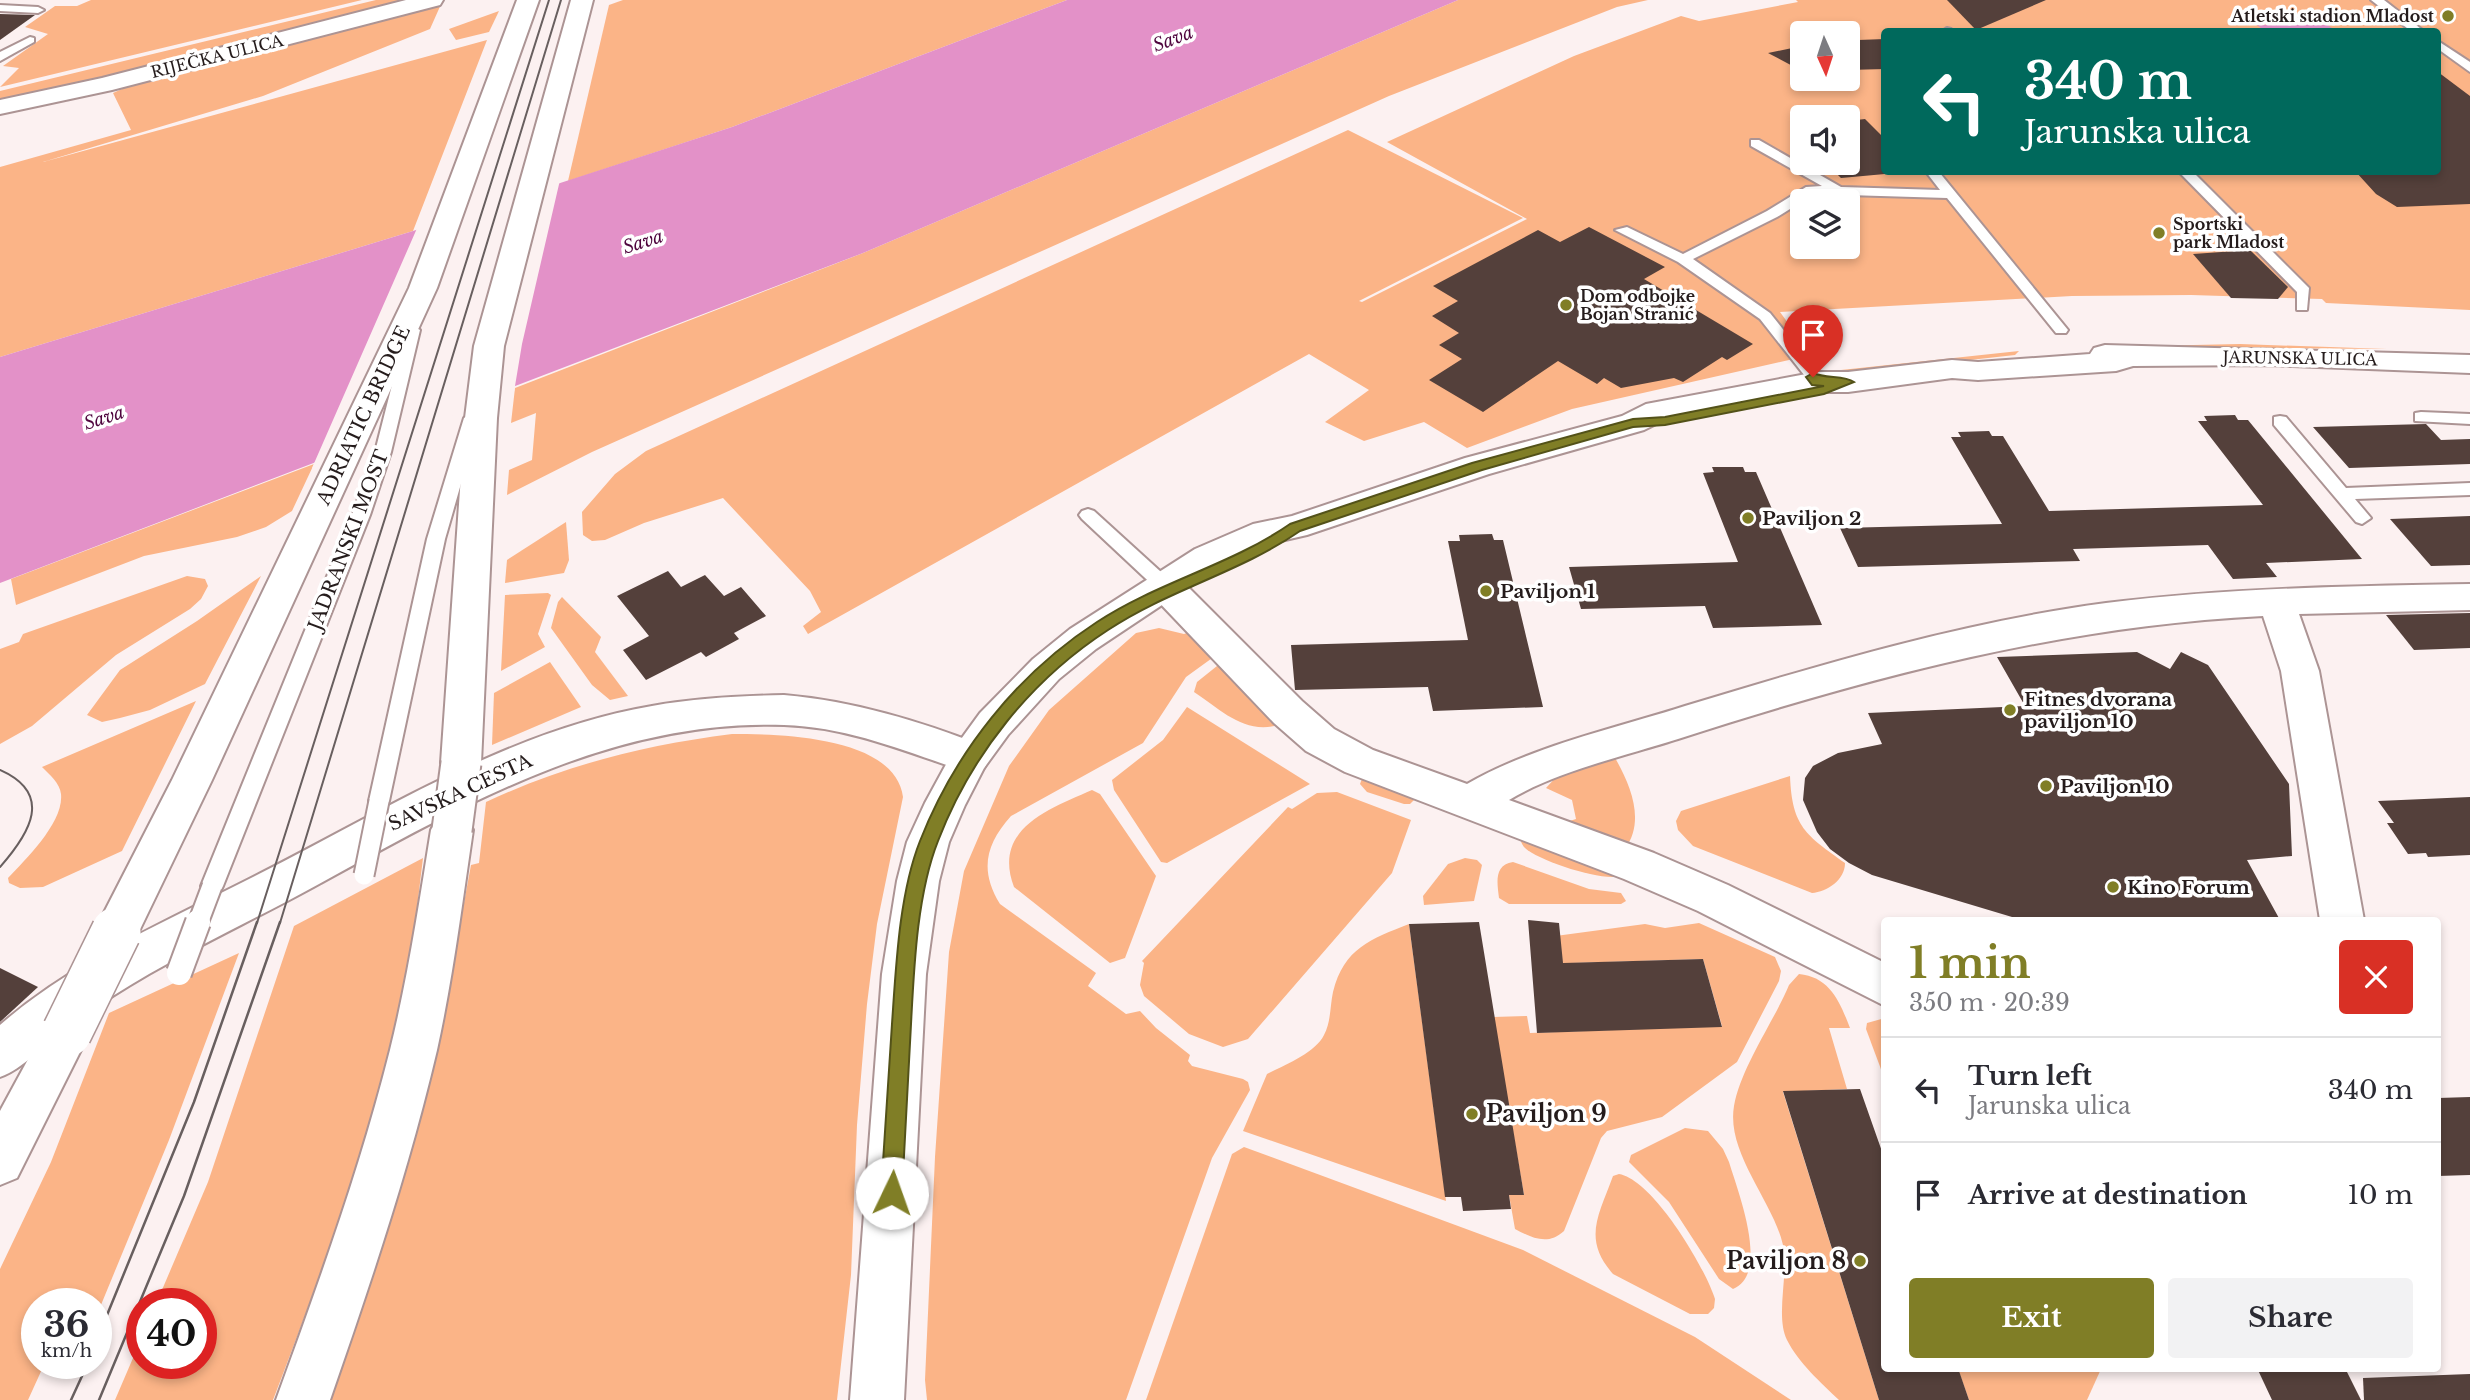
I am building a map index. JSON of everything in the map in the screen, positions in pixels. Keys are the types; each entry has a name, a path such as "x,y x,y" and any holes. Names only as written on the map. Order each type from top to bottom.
{"street":[{"name":"RIJEČKA ULICA","path":"0,107 104,85 432,0"},
{"name":"ADRIATIC BRIDGE","path":"0,1161 192,780 423,288 528,1"},
{"path":"303,1400 360,1240 401,1098 426,997 461,763 483,383 496,311 579,12"},
{"name":"JARUNSKA ULICA","path":"879,1399 904,974 911,919 928,842 970,757 994,724 1046,669 1100,627 1166,587 1274,542 1295,527 1477,467 1633,423 1657,411 1816,382 1848,382 1952,369 1978,371 2116,362 2130,358 2280,356 2470,364"},
{"name":"JARUNSKA ULICA","path":"1633,423 1665,421 1824,390 1848,382"},
{"path":"1166,587 1258,684 1320,740 1359,761 1474,801 1713,898 1881,984"},
{"path":"1474,801 1505,782 1532,771 1820,678 2053,624 2193,607 2470,597"},
{"path":"2277,603 2300,671 2341,917"},
{"name":"SAVSKA CESTA","path":"0,1055 56,1008 108,973 352,845 515,765 559,747 652,719 708,711 785,710 888,729 970,757"}],"lane":[{"path":"2377,0 2415,28"},
{"path":"0,8 38,10"},
{"path":"0,57 30,40"},
{"path":"2441,46 2470,68"},
{"path":"1755,143 1836,188"},
{"path":"1935,175 2061,330"},
{"path":"2189,175 2304,291 2302,307"},
{"path":"1684,259 1772,214 1811,190 1836,188 1950,194"},
{"path":"1622,230 1684,259 1765,316 1816,382"},
{"name":"JADRANSKI MOST","path":"179,973 267,745 361,515 383,453 423,288"},
{"path":"364,875 436,539 483,383"},
{"path":"2421,417 2470,419"},
{"path":"2280,421 2362,518"},
{"path":"2342,494 2470,489"},
{"path":"1088,514 1166,587"}],"shaded area":[{"path":"91,0 362,0 0,87 19,68 3,66 48,34 25,27 55,6 77,6"},
{"path":"376,0 419,0 0,102 0,91"},
{"path":"623,0 1067,0 732,127 568,181 609,5"},
{"path":"1458,0 1648,0 1617,7 1389,96 592,452 507,495 509,470 532,460 536,413 511,423 515,388 863,253"},
{"path":"1796,0 2470,0 2470,310 2326,303 2322,299 2191,295 2072,296 1780,312 1811,355 1572,409 1467,448 1424,422 1364,441 1325,422 1369,390 1309,354 808,634 803,626 821,612 810,591 723,498 644,523 605,540 592,541 583,535 582,512 615,474 646,451 1348,130 1523,218 1359,301 1362,302 1527,219 1387,142 1574,56 1681,16 1699,21 1798,2"},
{"path":"442,2 430,29 263,96 43,162 487,40 413,231 0,357 0,167 131,130 113,93 140,81"},
{"path":"499,11 489,32 456,40 449,29"},
{"path":"2240,344 2387,349 2100,347"},
{"path":"2019,351 2015,355 1835,375 1841,370"},
{"path":"314,464 292,511 266,527 237,537 144,556 16,605 11,579"},
{"path":"566,522 569,560 564,573 505,583 507,560"},
{"path":"187,576 205,579 208,586 201,599 190,609 116,655 32,726 0,744 0,649 19,642 23,634"},
{"path":"261,576 205,684 150,710 120,718 102,722 87,715 120,670"},
{"path":"505,595 551,595 538,634 545,647 501,671"},
{"path":"562,597 601,637 595,652 628,696 610,700 592,685 551,628"},
{"path":"1159,628 1184,634 1192,631 1215,656 1186,677 1143,743 1011,816 1002,826 991,847 988,858 989,880 1000,904 1096,973 1088,986 1126,1014 1140,1011 1156,1028 1190,1055 1188,1061 1192,1066 1243,1079 1248,1082 1250,1090 1212,1158 1126,1400 927,1400 925,1380 935,1157 949,952 964,871 1009,766 1049,710 1136,633"},
{"path":"550,662 581,707 492,745 494,693"},
{"path":"1217,666 1225,666 1282,724 1257,727 1235,720 1194,692 1197,682"},
{"path":"196,701 122,851 43,887 20,888 9,883 8,878 33,850 57,816 61,794 59,786 42,767"},
{"path":"1187,707 1310,784 1167,863 1161,862 1114,790 1112,780 1163,740"},
{"path":"732,734 805,738 858,750 880,761 895,777 903,797 877,924 867,1004 857,1125 851,1275 837,1400 330,1400 373,1268 411,1135 444,1001 471,865 479,863 486,802 546,777 606,758 668,744"},
{"path":"1614,756 1630,790 1635,814 1631,838 1625,849 1560,824 1576,819 1572,800 1546,788 1559,774"},
{"path":"1363,776 1417,797 1410,804 1404,804 1367,792 1360,784"},
{"path":"1790,776 1791,793 1798,819 1811,837 1845,863 1839,880 1823,890 1812,893 1693,846 1678,830 1676,821 1681,811"},
{"path":"1092,790 1100,794 1156,876 1125,958 1110,963 1014,887 1009,867 1011,850 1018,836 1029,824 1059,805"},
{"path":"1337,792 1411,820 1392,873 1248,1039 1223,1047 1189,1034 1144,996 1140,985 1144,963 1142,961 1288,807 1292,809 1317,793"},
{"path":"1519,833 1620,876 1586,873 1543,859 1525,848"},
{"path":"423,858 411,953 386,1067 334,1235 273,1400 115,1400 126,1374 126,1379 217,1379 217,1288 163,1288 208,1182 294,926"},
{"path":"1465,858 1477,860 1482,865 1474,901 1424,905 1423,896 1448,864"},
{"path":"1513,862 1589,889 1621,893 1626,901 1621,904 1509,904 1499,898 1498,875 1503,867"},
{"path":"1699,923 1775,957 1781,971 1779,981 1737,1062 1662,1117 1607,1131 1601,1138 1564,1231 1558,1236 1540,1239 1515,1229 1509,1195 1524,1195 1493,1017 1527,1016 1530,1033 1722,1026 1703,959 1539,964 1548,937 1645,924 1665,928"},
{"path":"1409,924 1446,1201 1243,1131 1267,1074 1307,1053 1324,1035 1338,977 1352,955 1371,941"},
{"path":"239,953 169,1140 108,1288 21,1288 21,1379 38,1379 28,1400 0,1400 0,1269 51,1162 109,1013"},
{"path":"1799,974 1819,980 1832,992 1850,1028 1829,1028 1847,1089 1783,1092 1879,1400 1839,1400 1804,1364 1787,1340 1782,1319 1783,1245 1778,1228 1743,1159 1733,1124 1734,1106 1743,1076 1789,985"},
{"path":"1881,1019 1881,1069 1866,1029 1867,1023"},
{"path":"1685,1128 1708,1131 1723,1149 1744,1210 1751,1249 1750,1267 1744,1280 1733,1289 1719,1279 1669,1202 1629,1162 1631,1155"},
{"path":"1244,1147 1523,1250 1695,1337 1791,1400 1146,1400 1232,1154"},
{"path":"1619,1174 1647,1192 1662,1208 1689,1247 1715,1299 1714,1308 1708,1314 1690,1314 1613,1274 1604,1261 1598,1249 1596,1226 1613,1176"},
{"path":"1959,1372 2100,1372 2087,1400 1969,1400"}],"water":[{"name":"Sava","path":"1067,0 1458,0 863,253 0,583 0,357 413,231 732,127"},
{"path":"2325,23 2332,28 2261,28 2257,25"}],"pier":[{"path":"560,180 522,344 514,392 312,468 418,226"}],"building":[{"path":"1947,0 2046,0 1981,28 1974,28"},
{"path":"0,14 35,15 0,40"},
{"path":"1881,39 1881,69 1860,70 1860,40"},
{"path":"1790,48 1790,65 1768,53"},
{"path":"2441,74 2470,96 2470,204 2397,207 2376,194 2359,175 2441,175"},
{"path":"1865,119 1881,135 1881,174 1841,178 1838,175 1860,175 1860,120"},
{"name":"Dom odbojke Bojan Stranić","path":"1589,227 1665,267 1644,279 1753,344 1727,360 1722,357 1683,382 1674,378 1621,388 1604,378 1597,384 1558,361 1483,412 1429,380 1462,359 1439,345 1459,333 1432,316 1458,301 1433,286 1538,230 1560,242"},
{"path":"2250,250 2288,287 2278,299 2231,298 2193,254"},
{"path":"2235,415 2238,420 2248,420 2362,559 2266,563 2277,577 2233,579 2208,545 2073,549 2080,561 1858,567 1840,528 2002,524 1951,437 1961,437 1958,432 1989,431 1992,436 2003,436 2049,511 2263,505 2198,421 2207,421 2204,416"},
{"path":"2426,424 2441,440 2470,439 2470,464 2349,468 2313,427"},
{"name":"Paviljon 2","path":"1712,467 1743,467 1745,472 1756,472 1822,625 1713,628 1705,606 1581,609 1569,567 1738,562 1703,473 1714,472"},
{"path":"2470,516 2470,565 2431,566 2390,519"},
{"name":"Paviljon 1","path":"1492,534 1494,540 1503,540 1543,707 1433,711 1428,687 1295,690 1291,645 1468,640 1448,541 1460,541 1459,535"},
{"path":"668,571 681,587 705,575 724,596 741,587 766,616 734,633 739,639 706,657 701,652 646,680 623,650 649,636 617,596"},
{"path":"2470,613 2470,648 2414,650 2386,615"},
{"name":"Paviljon 10","path":"2137,652 2170,669 2181,652 2208,665 2289,784 2292,856 2247,860 2278,917 2012,917 1872,875 1830,849 1817,832 1803,800 1805,778 1813,766 1838,753 1882,744 1868,713 2025,706 1997,657"},
{"path":"2470,797 2470,855 2428,857 2426,853 2408,854 2387,823 2394,823 2378,801"},
{"path":"1528,920 1559,923 1563,963 1703,959 1722,1027 1537,1033"},
{"path":"1479,922 1524,1195 1509,1195 1511,1209 1463,1211 1461,1197 1445,1197 1409,924"},
{"path":"0,968 38,987 0,1022"},
{"name":"Paviljon 8","path":"1860,1089 1881,1149 1881,1372 1959,1372 1969,1400 1879,1400 1783,1091"},
{"path":"2470,1097 2470,1175 2441,1176 2441,1098"},
{"path":"2259,1372 2347,1372 2361,1400 2272,1400"},
{"path":"2470,1374 2470,1400 2364,1400 2363,1378"}],"tram line":[{"path":"257,923 549,0"},
{"path":"280,923 561,0"},
{"path":"0,770 17,780 27,790 32,802 32,815 27,828 0,867"},
{"path":"112,1303 194,1102 257,922"},
{"path":"99,1400 184,1196 280,922"},
{"path":"71,1400 81,1379"}],"place":[{"name":"Atletski stadion Mladost","path":"2448,16"},
{"name":"Sportski park Mladost","path":"2159,233"},
{"name":"Dom odbojke Bojan Stranić","path":"1566,305"},
{"name":"Paviljon 2","path":"1748,518"},
{"name":"Paviljon 1","path":"1486,591"},
{"name":"Fitnes dvorana paviljon 10","path":"2010,710"},
{"name":"Paviljon 10","path":"2046,786"},
{"name":"Kino Forum","path":"2113,887"},
{"name":"Paviljon 9","path":"1472,1114"},
{"name":"Paviljon 8","path":"1860,1261"}],"route":[{"path":"892,1193 904,974 911,919 928,842 970,757 994,724 1046,669 1100,627 1166,587 1274,542 1295,527 1521,453 1633,423 1665,421 1824,390 1848,382 1816,382 1813,377"}]}
